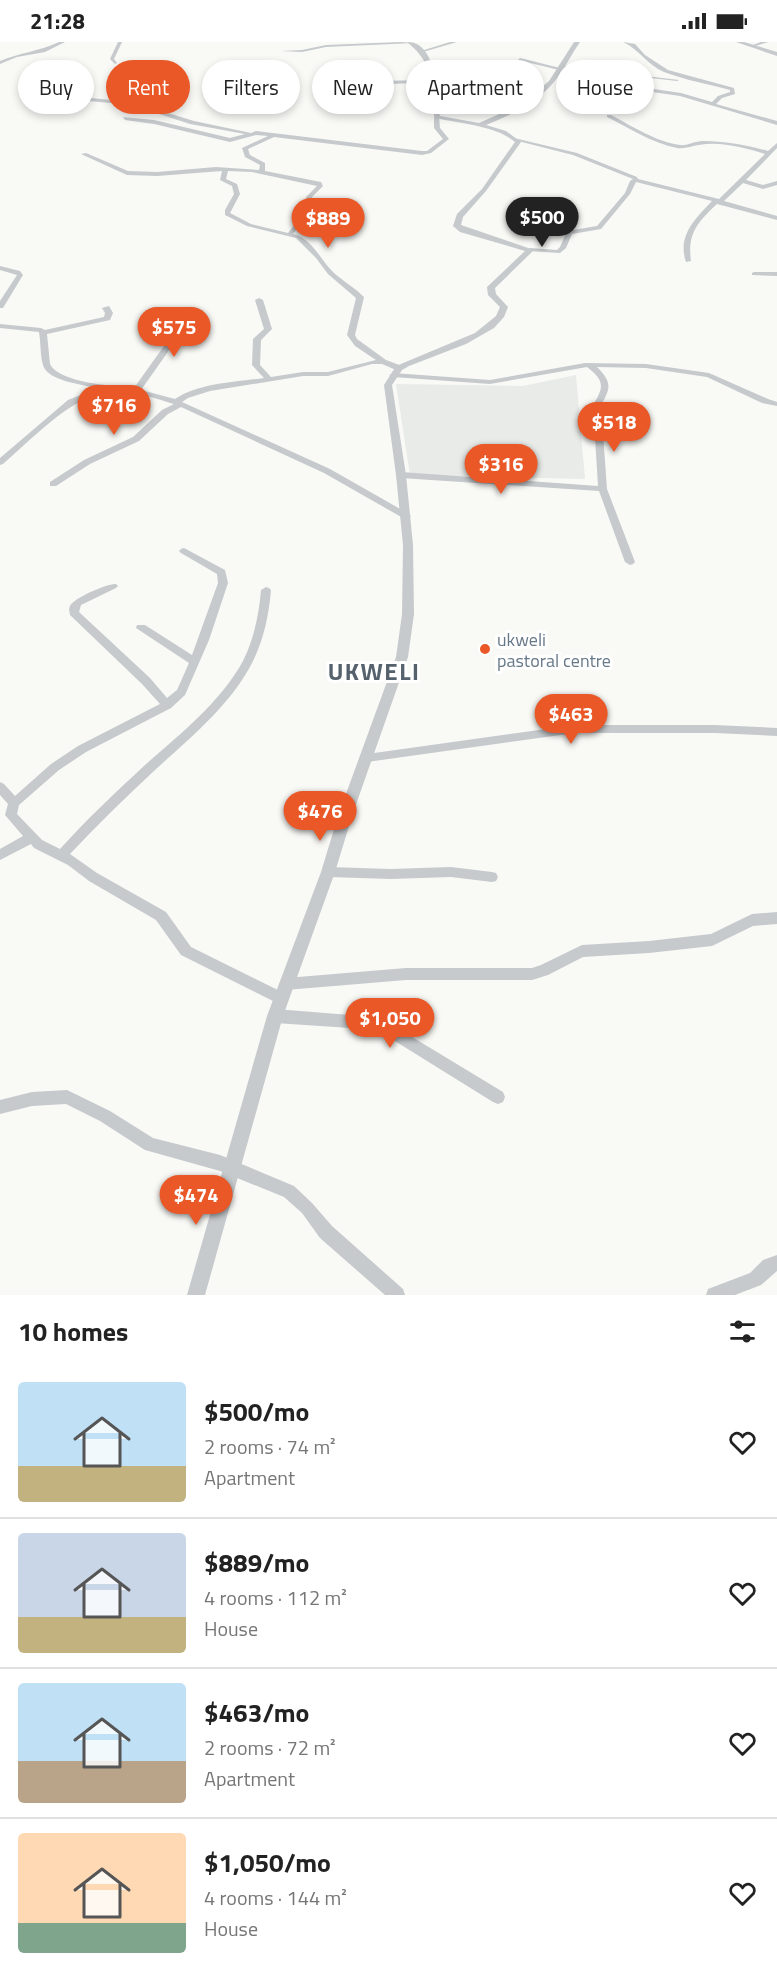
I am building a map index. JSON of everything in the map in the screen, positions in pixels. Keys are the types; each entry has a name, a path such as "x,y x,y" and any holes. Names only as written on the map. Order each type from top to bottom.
{"street":[{"path":"0,63 16,56 43,51 63,42"},
{"path":"112,60 120,42"},
{"path":"184,42 192,44"},
{"path":"283,51 302,51 326,46 411,42 423,51 428,60"},
{"path":"423,51 455,42"},
{"path":"565,60 577,42"},
{"path":"625,42 665,71 732,89 733,93 720,97 712,105"},
{"path":"739,42 777,54"},
{"path":"752,46 766,42"},
{"path":"520,59 556,67"},
{"path":"544,87 556,73"},
{"path":"654,78 678,80 687,77"},
{"path":"654,91 681,95 777,123"},
{"path":"94,100 137,105 153,112 198,124 253,133 425,153 446,139 437,128 437,114"},
{"path":"478,126 505,114"},
{"path":"609,116 658,140 686,147 696,143 730,143 768,153"},
{"path":"437,117 504,132 516,139 575,154 635,178"},
{"path":"125,118 154,122 224,139 238,139 253,133"},
{"path":"262,171 263,165 247,156 245,148 272,136"},
{"path":"516,139 518,142 501,167 460,216 457,226 463,230 530,250 558,252 563,248 569,232 599,228 628,193 634,180 676,189 777,218"},
{"path":"687,261 685,244 687,235 717,202 744,181 777,145"},
{"path":"84,154 129,173 164,174 225,169 262,171 320,184 309,197 312,206 290,234"},
{"path":"225,169 224,180 235,184 238,191 238,196 227,214 249,225 290,234 302,240 330,273 360,297 361,302 351,335 352,339 360,348 377,356 383,362"},
{"path":"744,181 763,187 777,183"},
{"path":"196,1295 275,1016 328,872 346,813 402,657 409,585 406,516 387,391 393,375 399,368 464,341 494,324 503,313 504,307 492,295 491,287 530,250"},
{"path":"0,268 20,274 0,306"},
{"path":"754,274 777,274"},
{"path":"259,300 268,329 257,339 256,365 269,379"},
{"path":"0,326 33,327 44,333 107,318 109,313 106,308"},
{"path":"136,391 178,332 182,325 182,316"},
{"path":"44,333 48,369 63,378 106,388 136,391 178,403 327,471 406,516"},
{"path":"53,484 87,462 136,439 186,396 209,389 269,379 303,374 328,374 364,363 383,362 399,368"},
{"path":"393,375 490,382 589,365 645,366 705,374 765,401 777,404"},
{"path":"589,365 601,374 603,380 604,395 597,405 603,489 630,562"},
{"path":"0,462 71,402 106,388"},
{"path":"401,475 603,489"},
{"path":"184,551 218,569 223,576 213,615 178,698 82,750 55,768 14,803 10,815 31,838 43,847 161,916 186,951 281,999"},
{"path":"113,586 78,603 74,613 146,681 167,705"},
{"path":"61,856 97,816 196,727 232,683 252,653 264,614 266,591"},
{"path":"141,627 194,661"},
{"path":"367,758 575,729 680,728 777,732"},
{"path":"0,787 14,803"},
{"path":"0,855 31,838"},
{"path":"328,872 391,874 451,872 492,877"},
{"path":"286,984 406,975 532,974 543,971 582,951 712,940 752,920 777,918"},
{"path":"275,1016 345,1019 381,1028 394,1033 498,1097"},
{"path":"0,1107 32,1099 67,1097 105,1116 150,1144 231,1168 289,1191 308,1208 326,1232 397,1295"},
{"path":"714,1295 756,1279 769,1266 777,1263"}],"shaded area":[{"path":"576,375 585,479 410,475 396,384 523,386"}],"place":[{"name":"ukweli pastoral centre","path":"485,649"}],"district":[{"name":"UKWELI","path":"374,671"}]}
